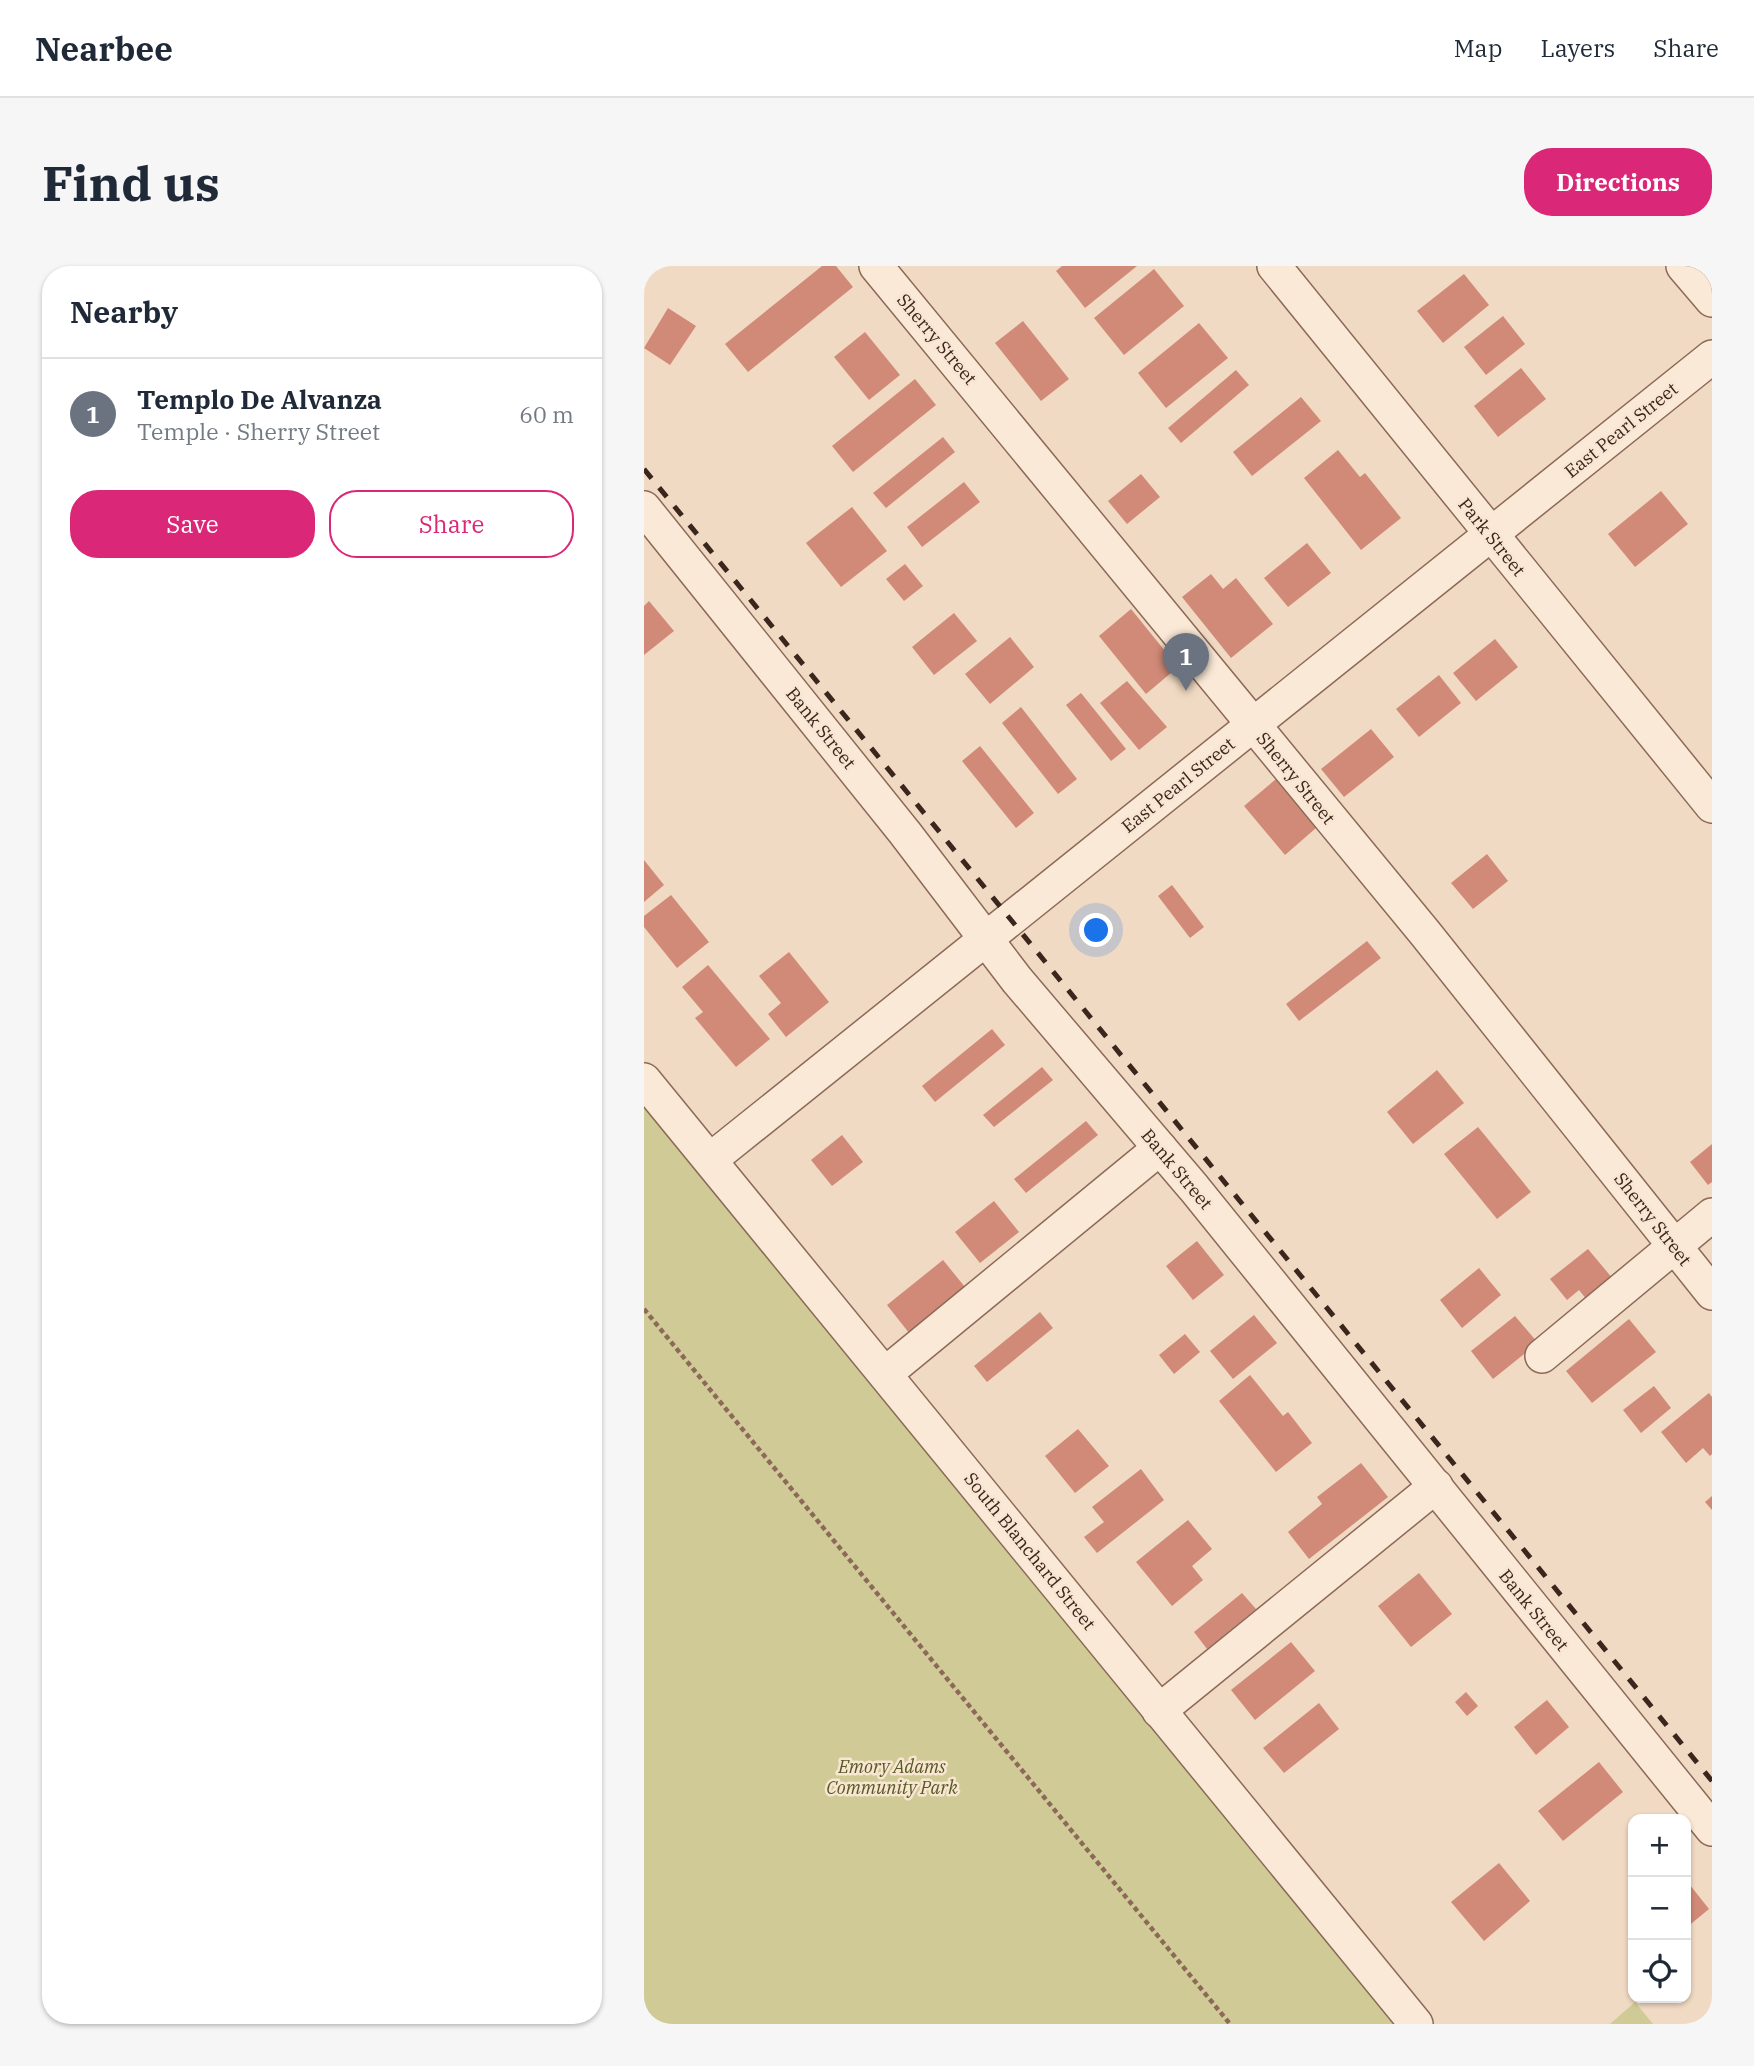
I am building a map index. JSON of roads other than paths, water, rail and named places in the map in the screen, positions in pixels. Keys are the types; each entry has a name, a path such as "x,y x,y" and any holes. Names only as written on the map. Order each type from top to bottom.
{"street":[{"name":"Sherry Street","path":"876,266 1253,725 1712,1293"},
{"name":"Park Street","path":"1273,266 1712,806"},
{"path":"1683,266 1712,300"},
{"name":"East Pearl Street","path":"710,1160 1712,357"},
{"name":"Bank Street","path":"644,508 905,833 1057,1029 1160,1148 1712,1829"},
{"name":"South Blanchard Street","path":"644,1080 1416,2024"},
{"path":"885,1374 1160,1148"},
{"path":"1542,1356 1712,1215"},
{"path":"1159,1711 1436,1486"}],"railway":[{"path":"644,469 1712,1781"}],"place":[{"name":"Templo De Alvanza","path":"1186,691"}],"park label":[{"name":"Emory Adams Community Park","path":"892,1776"}]}
